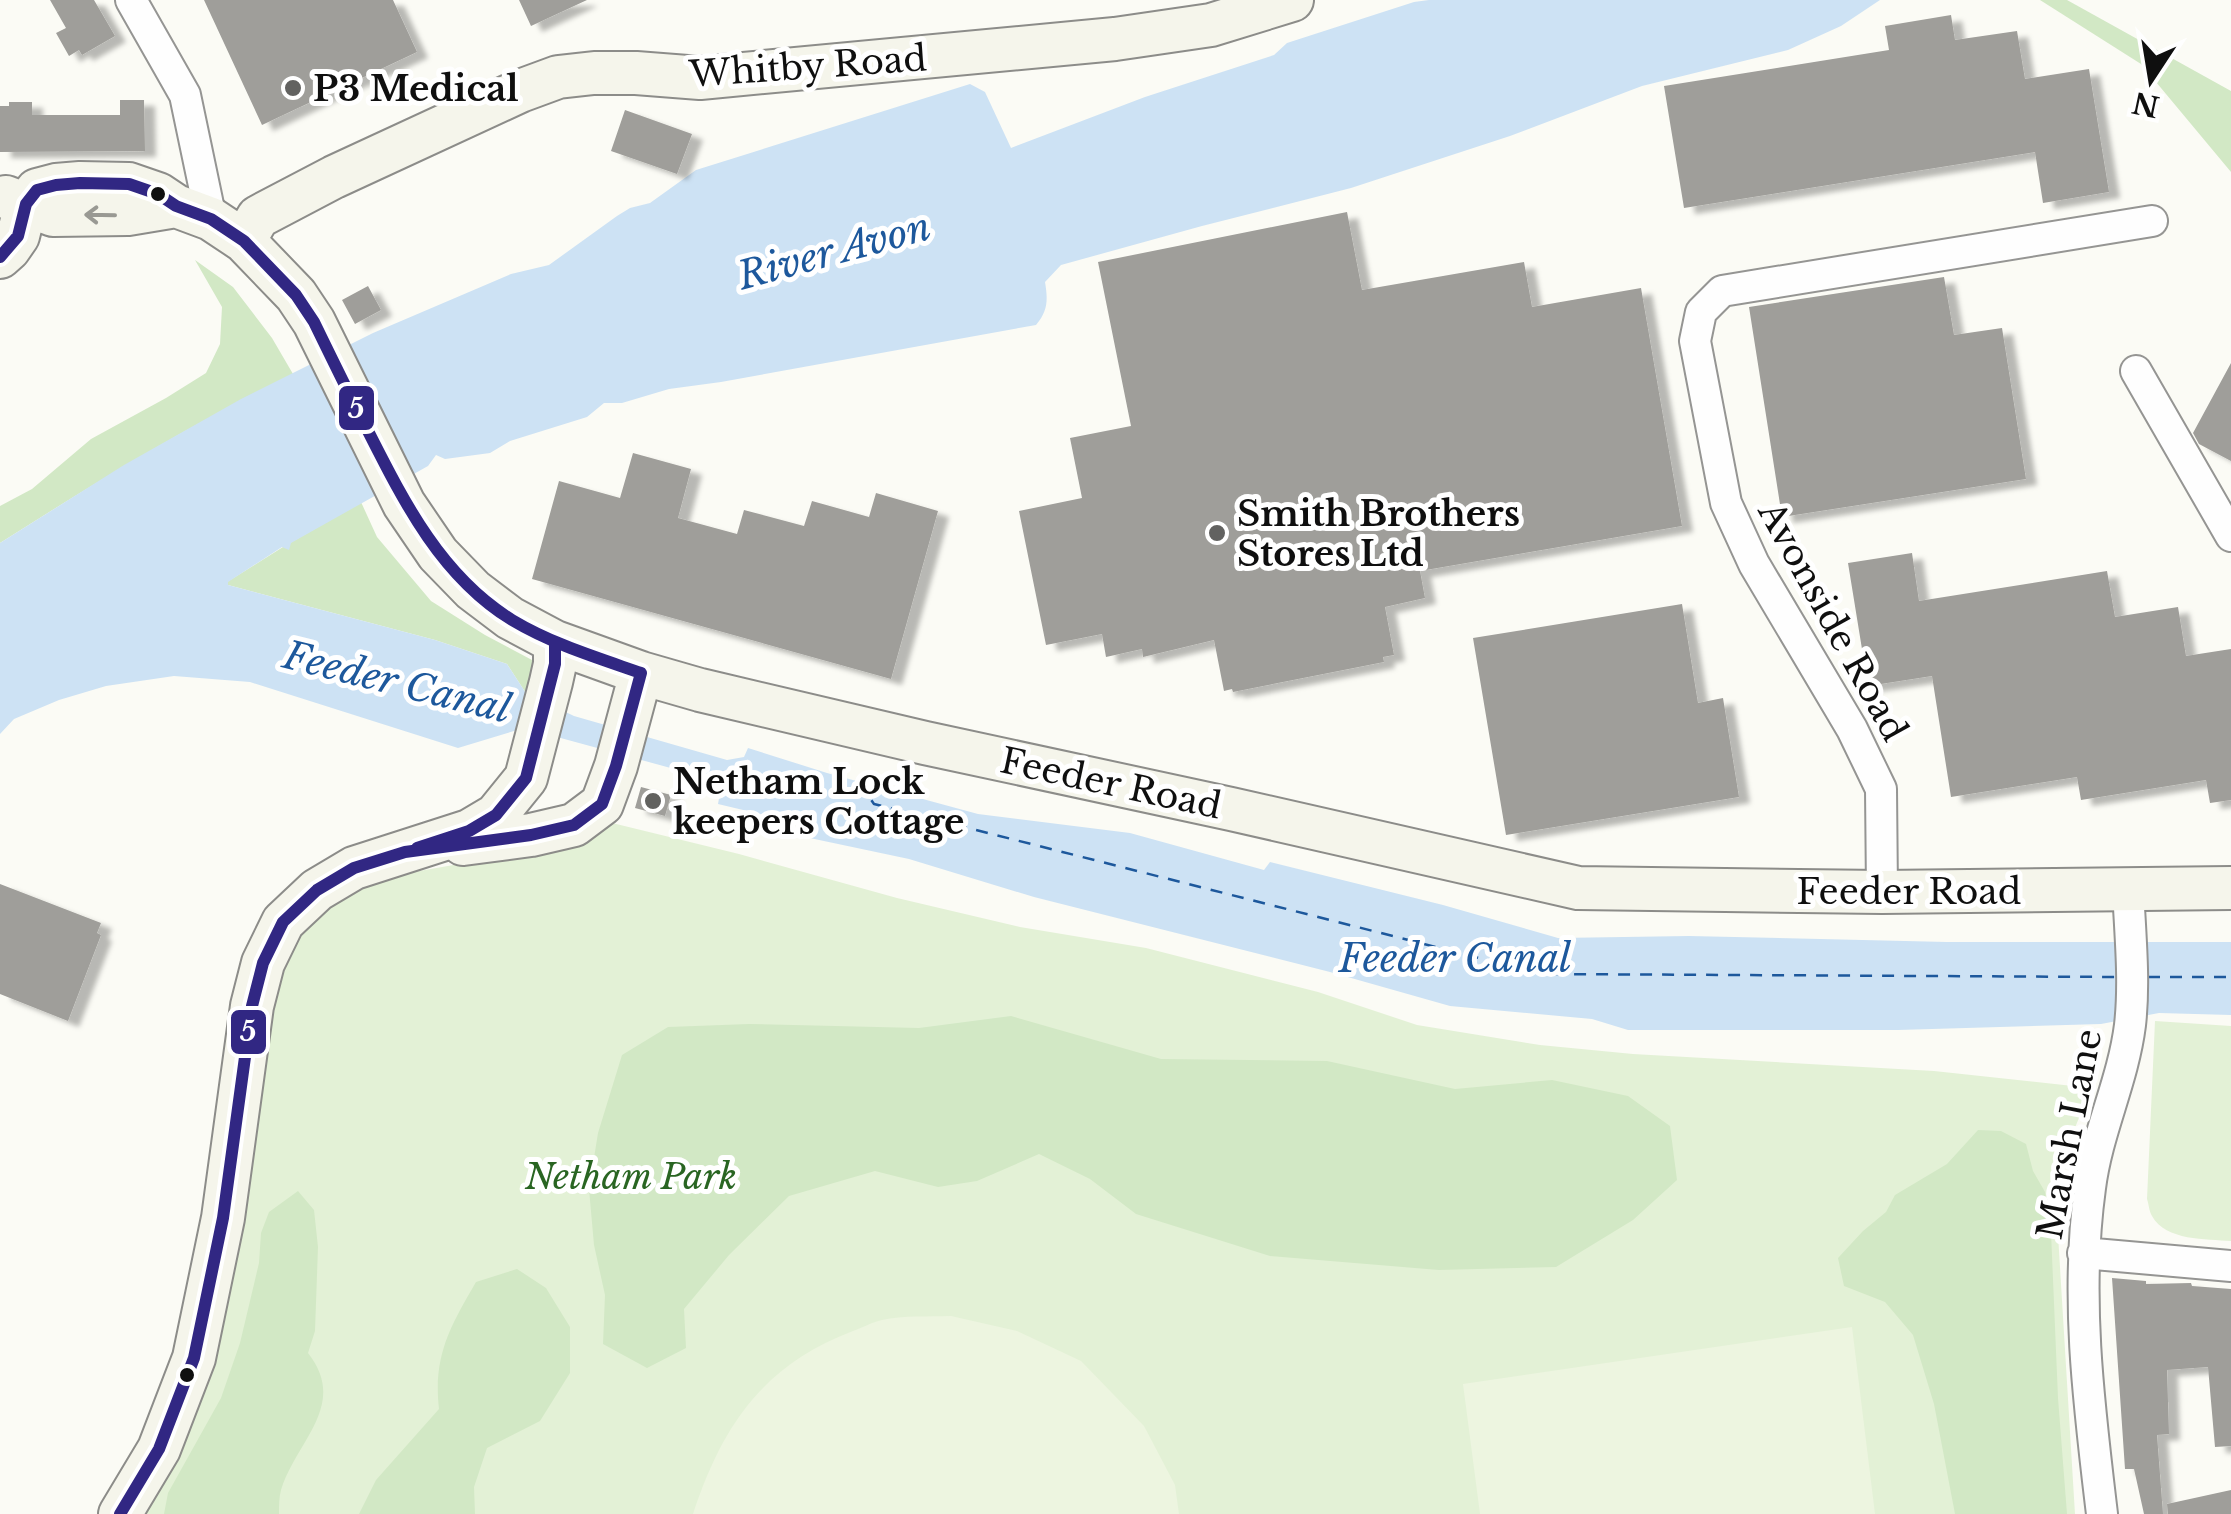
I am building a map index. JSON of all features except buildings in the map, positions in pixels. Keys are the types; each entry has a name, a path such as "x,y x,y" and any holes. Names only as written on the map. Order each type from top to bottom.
{"street":[{"path":"0,257 18,236 13,200 53,215 128,214 211,222 185,95 130,0"},
{"name":"Whitby Road","path":"211,222 258,217 520,90 558,77 636,73 700,78 1097,41 1211,25 1292,0"},
{"name":"Avonside Road","path":"1882,892 1881,789 1852,729 1754,564 1726,503 1695,341 1701,312 1722,291 2152,221"},
{"name":"Feeder Road","path":"211,222 296,295 325,344 404,504 438,554 553,662 636,690 700,690 1578,888 1882,892 2231,888"},
{"path":"2136,371 2231,536"},
{"path":"120,1514 159,1450 194,1358 223,1218 252,1006 263,963 284,922 316,890 354,868 469,830 496,816 526,778 553,662"},
{"path":"405,852 574,825 602,804 636,690"},
{"name":"Marsh Lane","path":"2102,1514 2090,1420 2082,1253 2090,1184 2118,1086 2130,1024 2128,888"},
{"path":"2082,1253 2231,1266"}],"green space":[{"path":"2040,0 2067,0 2231,91 2231,172 2141,64"},
{"path":"195,260 233,287 272,338 293,374 145,454 0,543 0,506 32,489 91,439 206,373 220,344 222,307"},
{"path":"361,502 377,537 431,601 532,660 538,674 531,701 507,664 435,640 228,585 227,582 283,547"},
{"name":"Netham Park","path":"604,821 1020,927 1146,948 1318,992 1417,1025 1540,1045 1633,1054 1934,1071 2091,1088 2060,1165 2057,1218 2075,1514 140,1514 267,997 293,936 322,903 367,880 534,851"},
{"path":"1011,1016 1161,1059 1327,1061 1455,1089 1552,1080 1628,1096 1670,1126 1677,1180 1633,1220 1556,1267 1439,1270 1270,1256 1136,1214 1090,1179 1039,1154 977,1181 938,1187 875,1171 789,1196 729,1255 684,1309 686,1348 647,1368 603,1344 605,1295 594,1245 589,1189 598,1133 622,1055 668,1027 749,1024 919,1028"},
{"path":"2155,1021 2231,1026 2231,1241 2177,1234 2158,1224 2150,1212 2147,1199"},
{"path":"1978,1130 2001,1131 2026,1144 2033,1171 2045,1192 2051,1232 2067,1514 1955,1514 1934,1404 1913,1335 1885,1302 1844,1286 1838,1258 1886,1212 1895,1195 1947,1164"},
{"path":"298,1191 314,1210 318,1247 315,1331 308,1353 323,1389 316,1423 281,1490 279,1514 164,1514 168,1493 221,1398 240,1343 259,1263 261,1233 269,1212"},
{"path":"517,1269 546,1288 570,1327 570,1373 540,1421 487,1448 474,1487 475,1514 359,1514 376,1480 439,1409 441,1357 458,1313 476,1282"},
{"path":"951,1316 1017,1331 1081,1361 1144,1426 1175,1485 1179,1514 693,1514 733,1426 770,1381 794,1362 821,1345 878,1321"},
{"path":"1852,1327 1875,1514 1480,1514 1463,1384"}],"water":[{"path":"1429,0 1880,0 1841,26 1788,50 1642,86 1510,136 1351,188 1061,265 1045,282 1046,305 1036,325 669,389 622,403 604,403 587,417 510,441 490,453 445,459 436,455 428,466 291,543 289,550 282,547 228,585 435,640 507,664 531,701 727,760 744,757 748,748 978,814 1130,833 1264,870 1270,862 1558,938 2231,942 2231,1015 2159,1013 2101,1024 1898,1030 1628,1030 1592,1019 1450,1006 1034,897 909,859 805,837 794,822 718,804 722,782 524,728 458,748 250,682 174,676 106,686 59,700 14,719 0,734 0,543 124,465 241,399 373,333 511,274 549,265 617,216 650,203 696,170 970,84 985,92 1011,148 1145,97 1274,55 1287,43"}],"ferry route":[{"path":"859,782 874,804 1542,974 2120,977"},
{"path":"2148,977 2231,977"}],"transit line":[{"name":"5","path":"0,257 18,236 26,204 37,190 56,185 129,184 211,219 244,241 296,295 314,322 412,512 465,583 527,629 641,673 602,804 574,825 531,835 405,852 354,868 317,890 283,922 263,963 252,1006 223,1218 194,1358 159,1449 120,1514"},
{"name":"5","path":"417,848 469,831 496,815 526,778 555,664 555,642"}],"place":[{"name":"P3 Medical","path":"293,88"},
{"name":"Smith Brothers Stores Ltd","path":"1217,533"},
{"name":"Netham Lock keepers Cottage","path":"653,801"}],"water label":[{"name":"River Avon","path":"834,251"},
{"name":"Feeder Canal","path":"397,682"},
{"name":"Feeder Canal","path":"1455,958"}]}
